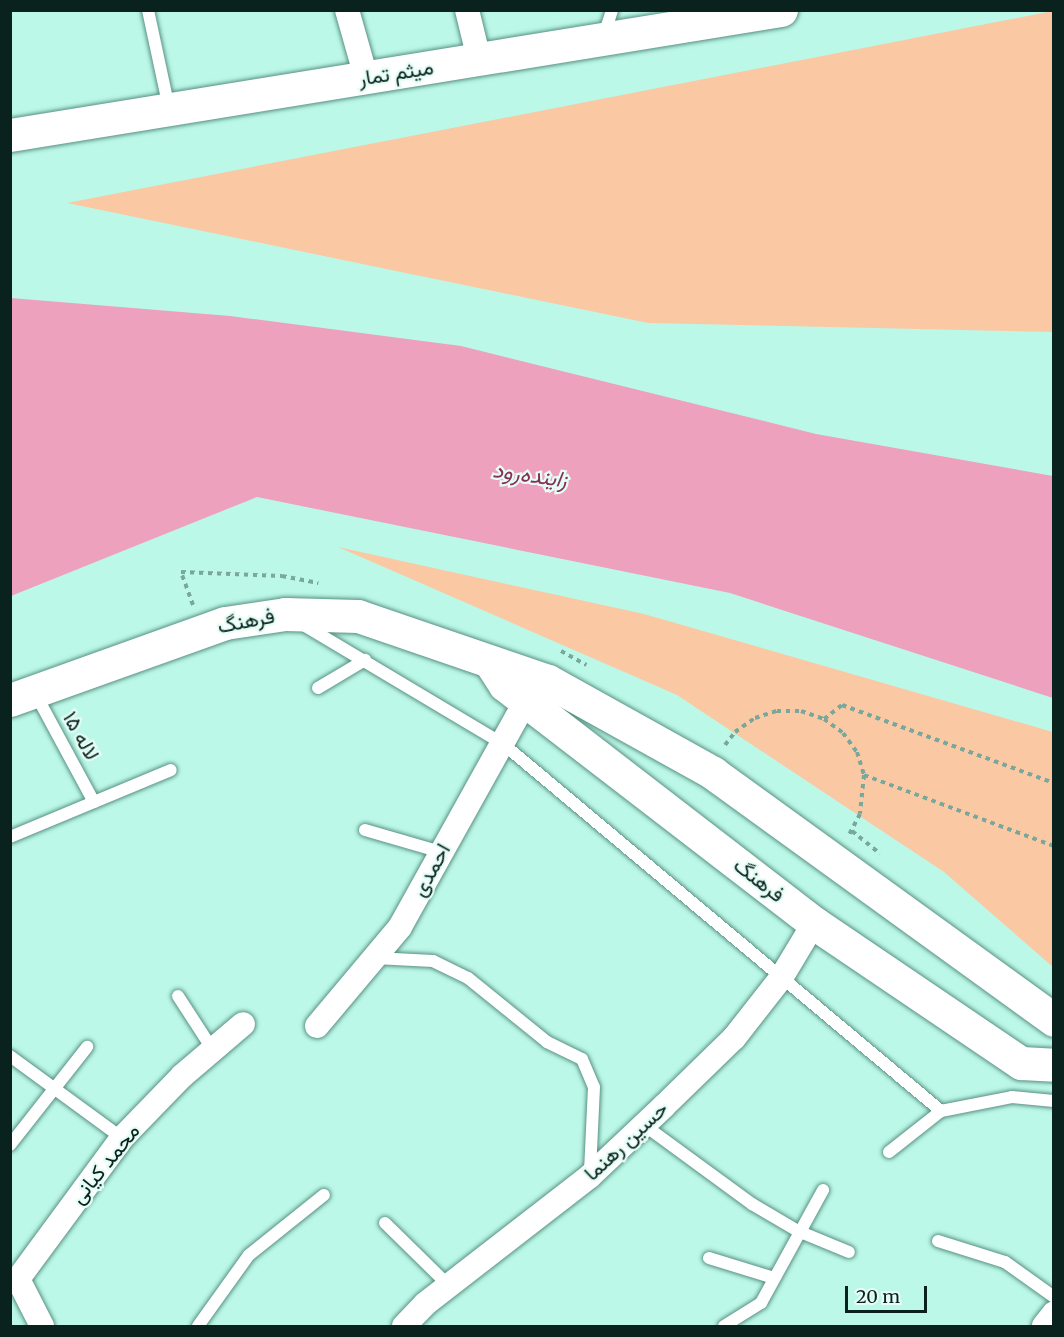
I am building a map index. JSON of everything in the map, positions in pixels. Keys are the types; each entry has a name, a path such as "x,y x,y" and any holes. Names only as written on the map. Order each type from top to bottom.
{"street":[{"path":"347,10 366,77"},
{"path":"467,10 479,59"},
{"name":"میثم تمار","path":"10,135 479,59 608,25 780,10"},
{"name":"فرهنگ","path":"22,694 225,623 285,614 358,616 487,658 548,681 713,774 828,854 1053,1020"},
{"name":"فرهنگ","path":"487,658 505,684 814,923 1021,1063 1053,1065"},
{"name":"احمدی","path":"317,1026 400,927 526,701"},
{"name":"حسین رهنما","path":"404,1326 449,1286 590,1176 734,1038 781,978 814,923"},
{"name":"محمد کیانی","path":"42,1326 18,1279 122,1138 243,1024"},
{"path":"1044,1326 1053,1313"}],"lane":[{"path":"148,10 170,109"},
{"path":"285,614 502,744 941,1111"},
{"path":"318,688 364,660"},
{"name":"لاله ۱۵","path":"22,694 94,802"},
{"path":"10,837 171,770"},
{"path":"365,831 441,852"},
{"path":"374,958 433,961 460,974 547,1042 582,1059 594,1087 590,1176"},
{"path":"178,996 213,1050"},
{"path":"10,1145 87,1047"},
{"path":"10,1056 53,1090 122,1138"},
{"path":"889,1152 941,1111 1012,1097 1053,1101"},
{"path":"644,1125 752,1204 798,1231 849,1252"},
{"path":"724,1326 761,1303 798,1231 823,1191"},
{"path":"198,1326 249,1255 324,1195"},
{"path":"385,1222 449,1286"},
{"path":"938,1241 1005,1262 1053,1298"},
{"path":"708,1258 774,1278"}],"path":[{"path":"824,719 842,705 1053,783"},
{"path":"713,774 720,751 735,732 755,718 777,711 801,711 824,719 843,733 857,752 864,775 860,814 852,831 828,854"},
{"path":"864,775 1053,846"}],"shaded area":[{"path":"1053,11 1053,332 648,323 67,203"},
{"path":"338,547 644,614 1053,732 1053,967 944,872 677,695"}],"water":[{"name":"زاینده‌رود","path":"11,298 230,316 461,346 816,434 1053,476 1053,698 730,593 257,497 11,596"}]}
